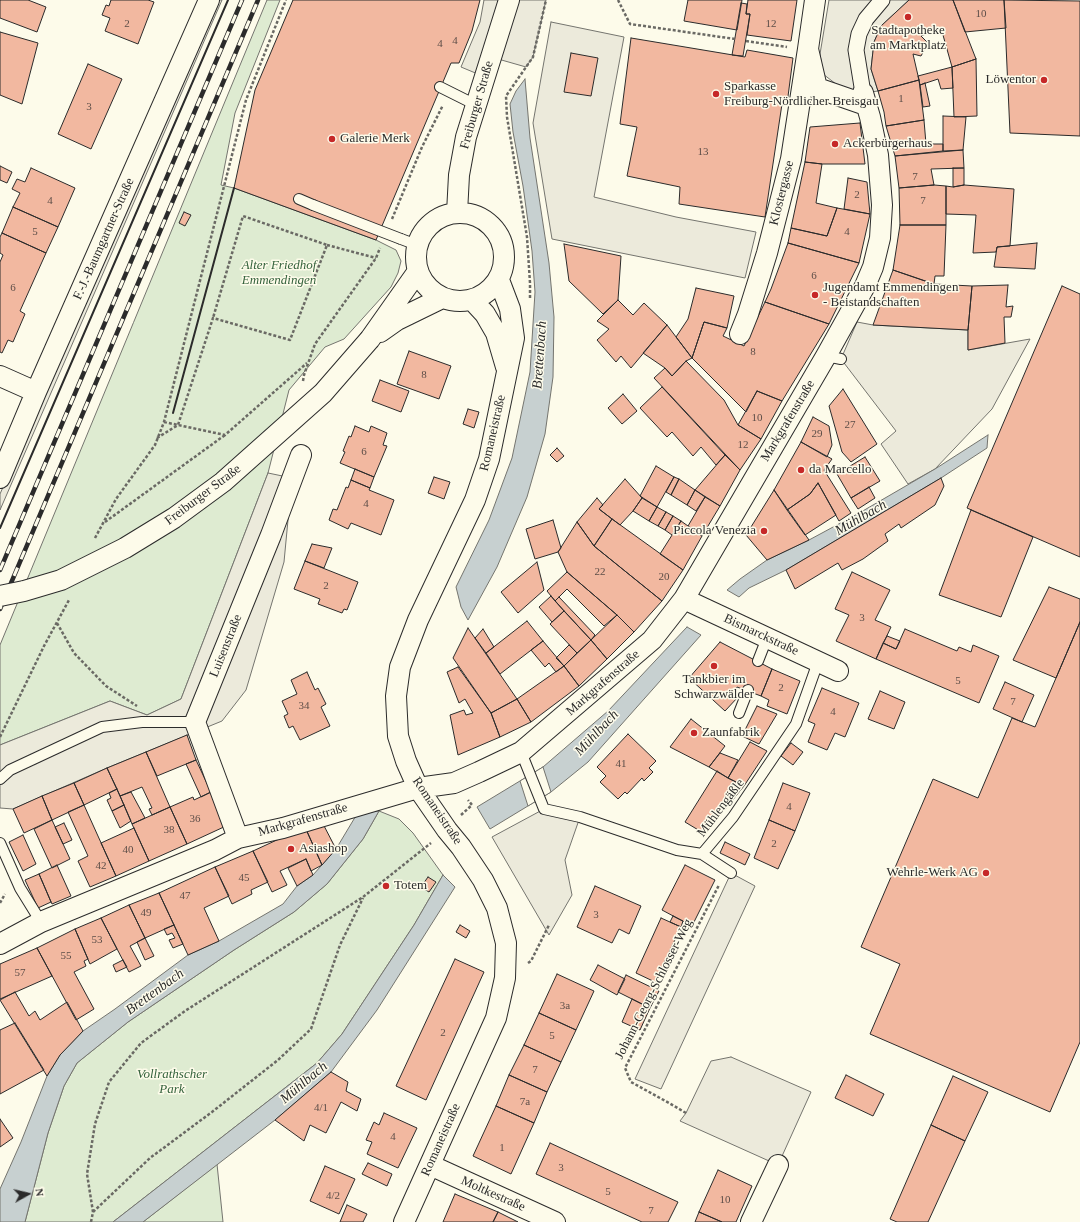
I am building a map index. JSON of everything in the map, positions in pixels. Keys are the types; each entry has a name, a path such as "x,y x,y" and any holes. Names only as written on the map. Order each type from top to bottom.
{"street":[{"name":"F.-J.-Baumgartner-Straße","path":"0,478 36,392 209,0"},
{"name":"Freiburger Straße","path":"457,213 459,175 466,137 509,0"},
{"path":"815,0 808,50 817,88 864,99 856,50 859,34 866,19 882,0"},
{"name":"Klostergasse","path":"740,334 768,252 791,159 808,50"},
{"name":"Markgrafenstraße","path":"0,944 41,922 215,850 238,838 283,828 418,788 454,783 521,752 652,640 684,599 833,358 873,267 880,238 882,205 878,155 870,117 864,99"},
{"path":"457,213 471,214 483,219 494,228 501,240 505,253 504,267 499,280 488,293 473,300 457,302 442,298 427,287 418,271 416,258 409,242 423,233 432,223 444,216 457,213"},
{"name":"Freiburger Straße","path":"0,596 24,591 61,580 125,548 174,518 224,482 323,393 370,340 418,271"},
{"name":"Romaneistraße","path":"404,1222 496,1018 505,978 506,943 497,908 484,880 462,847 447,830 418,788 406,761 398,736 396,696 400,667 418,620 475,500 487,466 514,338 510,309 499,280"},
{"name":"Freiburger Straße","path":"370,340 397,320 442,298"},
{"name":"Romaneistraße","path":"473,300 485,314 496,333 507,368"},
{"path":"0,376 36,392"},
{"name":"Luisenstraße","path":"195,722 271,535 301,455"},
{"name":"Bismarckstraße","path":"684,599 838,671"},
{"path":"195,722 238,838"},
{"path":"751,1222 778,1165"},
{"name":"Moltkestraße","path":"430,1166 555,1222"}],"lane":[{"path":"440,87 476,105"},
{"path":"299,199 409,242"},
{"path":"758,661 767,638"},
{"name":"Mühlengäßle","path":"521,752 544,809 580,817 677,850 702,854 733,817 796,724 818,662"},
{"path":"739,713 748,690"},
{"path":"0,779 10,770 102,727 142,722 195,722"},
{"path":"0,843 20,888 41,922"},
{"path":"702,854 728,872"}],"path":[{"path":"94,541 116,499 154,445 164,422 246,100 286,0"},
{"path":"530,299 527,237 508,124 506,96 533,57 546,0"},
{"path":"618,0 630,24 735,39"},
{"path":"746,41 808,50"},
{"path":"157,438 178,425 243,216 327,245 376,258"},
{"path":"212,318 290,340 327,245"},
{"path":"103,524 225,435 308,362"},
{"path":"164,422 225,435"},
{"path":"0,737 44,646 57,623 74,653 106,686 163,722"},
{"path":"91,1222 93,1212 87,1174 95,1124 110,1082 141,1043 185,1011 363,897 447,830 472,805 454,783"},
{"name":"Johann-Georg-Schlosser-Weg","path":"686,1113 630,1082 625,1068 728,872"},
{"path":"93,1212 150,1158 278,1060 311,1029 340,945 363,897"},
{"path":"505,978 531,961 549,925"}],"green space":[{"name":"Alter Friedhof Emmendingen","path":"267,0 280,0 235,113 221,185 234,188 376,240 396,250 401,261 398,273 391,287 344,339 325,347 289,390 268,473 181,699 147,715 110,701 0,745 0,645"},
{"name":"Vollrathscher Park","path":"379,811 399,819 413,833 443,875 414,925 342,1034 317,1063 113,1222 25,1222 48,1133 64,1086 77,1063 128,1022 234,950 294,912 327,884 363,839"},
{"path":"217,1164 223,1222 143,1222"}],"shaded area":[{"path":"215,0 222,0 0,510 0,494"},
{"path":"484,0 546,0 533,57 526,67 491,57 485,77 461,67 480,22"},
{"path":"829,0 909,0 881,26 874,42 871,69 878,91 863,93 845,91 823,74 820,54"},
{"path":"551,22 624,37 594,197 676,217 756,232 745,278 552,239 533,123"},
{"path":"857,322 873,325 968,330 968,350 1030,339 992,409 935,469 908,484 881,444 896,431 841,359"},
{"path":"268,473 292,478 284,562 246,690 222,721 107,768 13,809 0,808 0,745 110,701 147,715 181,699"},
{"path":"544,809 580,817 565,860 572,895 549,935 492,837"},
{"path":"731,873 755,886 661,1089 635,1079"},
{"path":"731,1057 811,1092 778,1165 680,1121 686,1113 711,1061"}],"water":[{"name":"Brettenbach","path":"525,79 530,138 549,263 554,317 553,377 545,434 527,497 497,567 468,620 461,607 456,587 489,520 512,458 530,372 535,292 532,251 510,104 516,91"},
{"name":"Mühlbach","path":"988,435 987,448 941,478 786,570 749,588 739,597 727,590 767,560 809,540 861,512 935,469"},
{"name":"Mühlbach","path":"687,627 701,635 588,762 551,792 490,829 477,807 543,767 608,711"},
{"name":"Brettenbach","path":"360,809 365,812 379,811 363,839 327,884 294,912 234,950 128,1022 77,1063 64,1086 48,1133 25,1222 0,1222 0,1189 21,1142 47,1076 60,1055 83,1031 188,955 219,941 283,904 297,886 313,875 336,849"},
{"name":"Mühlbach","path":"443,875 455,887 377,1010 331,1072 275,1120 143,1222 113,1222 317,1063 342,1034 414,925"}],"pier":[{"path":"543,767 551,792 528,806 520,781"}],"building":[{"path":"0,0 28,0 46,7 37,32 0,18"},
{"path":"111,0 148,0 154,2 138,44 105,31 110,18 102,15 106,5 109,6"},
{"name":"Galerie Merk","path":"293,0 480,0 472,31 459,63 451,63 376,240 234,188 255,90"},
{"path":"688,0 742,0 737,30 684,21"},
{"path":"748,0 797,0 791,41 747,35 750,14 746,14"},
{"path":"909,0 953,0 976,59 952,67 941,28 921,36 928,43 921,56 913,54 919,80 878,91 871,69 874,42 881,26"},
{"path":"953,0 1004,0 1006,28 965,32"},
{"name":"Löwentor","path":"1004,0 1080,1 1080,136 1010,133"},
{"path":"741,3 747,4 746,14 750,14 743,56 732,55"},
{"path":"0,32 38,43 22,104 0,95"},
{"path":"631,38 745,57 747,50 793,58 787,104 782,104 765,217 679,204 680,187 627,176 637,127 620,124"},
{"path":"571,53 598,58 591,96 564,92"},
{"path":"976,59 977,116 954,117 952,67"},
{"path":"88,64 122,79 91,149 58,134"},
{"path":"952,67 953,88 941,89 938,79 920,85 918,76"},
{"path":"919,80 924,120 886,126 878,91"},
{"path":"925,83 930,106 923,107 920,85"},
{"path":"943,116 966,117 963,150 943,151"},
{"path":"924,120 926,144 943,144 943,151 895,156 886,126"},
{"name":"Ackerbürgerhaus","path":"860,123 865,164 822,164 805,162 810,127"},
{"path":"963,150 964,168 931,169 934,185 899,188 895,156"},
{"path":"805,162 822,164 816,203 837,208 827,236 791,228"},
{"path":"0,166 12,172 7,183 0,180"},
{"path":"31,168 75,188 58,227 13,207 20,193 12,189 17,179 25,182"},
{"path":"953,168 964,168 964,185 953,187"},
{"path":"848,178 867,182 870,214 844,209"},
{"path":"934,185 946,186 946,225 900,225 899,188"},
{"path":"964,185 1014,189 1010,246 997,247 996,252 973,253 976,215 946,214 946,186 953,187"},
{"path":"13,207 58,227 46,253 2,233"},
{"path":"837,208 870,214 859,263 788,243 791,228 827,236"},
{"path":"184,212 191,215 185,226 179,223"},
{"path":"900,225 946,225 944,276 935,276 934,284 893,270"},
{"path":"2,233 46,253 20,311 25,314 13,342 8,340 2,353 0,352 0,262 3,255 0,253 0,237"},
{"path":"788,243 859,263 829,324 765,302"},
{"path":"1037,243 1035,269 994,267 997,247"},
{"path":"564,244 621,256 618,300 603,314 569,281"},
{"path":"893,270 934,284 972,286 968,330 873,325"},
{"path":"1008,285 1006,307 1013,306 1011,317 1004,317 1005,343 968,350 968,330 972,286"},
{"path":"1062,286 1080,294 1080,557 967,508"},
{"path":"696,288 734,296 727,328 704,322 692,358 676,337 688,319"},
{"path":"618,300 633,315 644,303 667,325 631,368 621,356 616,362 597,340 609,329 597,321"},
{"path":"765,302 829,324 782,401 757,391 746,412 692,358 704,322 727,328 723,336 744,346"},
{"path":"667,325 692,358 686,361 672,376 665,368 643,353"},
{"path":"409,351 451,366 439,399 397,384"},
{"path":"686,361 724,400 738,425 761,439 740,470 654,378 665,368 672,376"},
{"path":"380,380 409,391 401,412 372,401"},
{"path":"662,387 725,455 716,465 701,447 693,456 672,432 667,437 640,408"},
{"path":"843,389 877,444 851,462 842,452 829,406"},
{"path":"757,391 782,401 761,439 738,425"},
{"path":"623,394 637,411 622,424 608,408"},
{"path":"468,409 479,412 474,428 463,424"},
{"path":"813,417 829,426 832,445 827,457 801,442"},
{"path":"355,426 369,432 371,426 387,433 383,445 387,446 374,477 340,463 345,452 343,451 349,436 351,437"},
{"path":"801,442 832,459 824,470 851,513 839,521 818,483 810,494 787,510 774,490"},
{"path":"557,448 564,456 557,462 550,455"},
{"path":"725,455 740,470 720,506 695,490"},
{"path":"865,457 880,481 851,498 837,474"},
{"path":"656,466 674,477 657,507 640,496"},
{"path":"355,469 374,477 370,488 351,480"},
{"path":"434,477 450,482 444,499 428,493"},
{"path":"674,477 679,479 671,495 666,492"},
{"path":"941,478 944,486 935,505 901,528 899,524 885,534 888,541 863,559 842,570 838,563 795,589 786,570"},
{"path":"625,479 642,498 633,511 620,525 599,509"},
{"path":"679,479 695,490 687,505 671,495"},
{"path":"351,480 370,488 369,490 394,500 381,535 351,523 348,529 329,520 333,509 337,510 346,487 348,488"},
{"path":"818,483 836,515 805,535 787,510 810,494"},
{"path":"869,487 875,498 858,509 851,498"},
{"path":"695,490 705,497 696,511 687,505"},
{"path":"774,490 809,540 767,560 746,535"},
{"path":"705,497 720,506 702,536 688,526"},
{"path":"597,498 603,505 599,509 612,519 594,546 577,522"},
{"path":"642,498 657,507 649,521 633,511"},
{"path":"657,507 666,512 658,526 649,521"},
{"path":"971,510 1033,537 1001,617 939,595"},
{"path":"666,512 673,516 665,530 658,526"},
{"path":"673,516 681,521 672,535 665,530"},
{"path":"612,519 683,570 662,601 594,546"},
{"path":"553,520 561,548 558,552 535,559 526,529"},
{"path":"681,521 702,536 683,570 660,554"},
{"path":"577,522 594,546 662,601 634,632 617,615 567,572 558,552"},
{"path":"312,544 332,548 324,568 305,561"},
{"path":"305,561 358,582 347,610 344,609 342,613 318,604 320,599 294,589"},
{"path":"537,562 544,590 518,613 501,592"},
{"path":"567,572 617,615 604,626 567,589 555,601 547,591"},
{"path":"852,572 890,590 875,620 891,627 876,659 836,641 849,615 835,609"},
{"path":"1049,587 1080,599 1080,622 1056,678 1013,660"},
{"path":"551,596 564,611 552,622 539,607"},
{"path":"559,597 595,635 591,640 555,601"},
{"path":"564,611 591,640 577,653 550,624"},
{"path":"617,615 634,632 607,659 591,640"},
{"path":"527,621 543,641 500,674 486,653"},
{"name":"Wehrle-Werk AG","path":"1080,622 1080,1042 1050,1112 870,1034 900,964 861,947 933,779 978,798 1012,718 1035,727"},
{"path":"468,628 517,699 491,713 453,658"},
{"path":"483,629 494,647 486,653 475,638"},
{"path":"905,629 957,651 959,647 971,652 973,645 999,656 979,703 876,659 883,643 896,649"},
{"path":"887,636 900,641 896,649 883,643"},
{"path":"591,640 607,659 579,686 564,666"},
{"path":"543,641 564,666 556,672 549,663 545,667 531,650"},
{"path":"720,642 772,669 761,696 737,687 734,691 738,697 725,711 689,678"},
{"path":"569,645 577,653 564,666 556,658"},
{"path":"564,666 579,686 531,722 517,699"},
{"path":"458,667 491,713 500,737 458,755 450,715 464,710 466,715 473,713 465,699 459,703 447,672"},
{"path":"772,669 800,681 787,714 767,706 769,700 761,696"},
{"path":"307,672 315,690 318,688 326,704 321,707 330,726 300,740 293,726 289,728 284,716 288,714 282,701 297,694 291,680"},
{"path":"1005,682 1034,695 1022,722 993,709"},
{"path":"822,688 859,703 845,737 835,733 827,750 808,742 815,724 808,721"},
{"path":"880,691 905,702 894,729 868,719"},
{"path":"517,699 531,722 500,737 491,713"},
{"path":"757,706 777,714 759,744 742,736"},
{"name":"Zaunfabrik","path":"691,719 725,746 709,767 670,747"},
{"path":"628,734 656,761 649,768 653,772 644,781 642,778 627,794 625,792 618,799 600,782 606,776 597,767"},
{"path":"187,735 196,760 157,776 146,752"},
{"path":"750,742 767,751 744,786 728,778"},
{"path":"791,743 803,752 793,765 781,756"},
{"path":"146,752 170,807 152,815 149,809 152,808 142,787 120,796 107,768"},
{"path":"720,753 738,760 728,778 709,767"},
{"path":"196,760 211,792 201,797 186,764"},
{"path":"107,768 117,789 84,805 74,783"},
{"path":"717,771 744,786 705,834 685,822"},
{"path":"74,783 84,805 52,820 42,796"},
{"path":"783,783 810,793 795,831 769,820"},
{"path":"117,789 124,805 112,811 107,800 111,798 109,793"},
{"path":"131,792 145,818 132,824 120,796"},
{"path":"211,792 226,826 187,844 170,807 193,797 194,800"},
{"path":"42,796 52,820 24,833 13,809"},
{"path":"84,805 116,876 90,887 78,861 88,856 68,812"},
{"path":"124,805 131,821 120,828 112,811"},
{"path":"170,807 187,844 149,861 132,824"},
{"path":"52,820 70,859 52,868 34,829"},
{"path":"321,820 336,849 322,865 305,827"},
{"path":"769,820 795,831 778,869 754,858"},
{"path":"64,823 72,840 63,844 55,827"},
{"path":"305,827 322,865 311,871 306,859 280,871 287,885 272,892 253,851"},
{"path":"134,828 149,861 116,876 101,843"},
{"path":"23,835 36,864 23,871 9,842"},
{"path":"725,842 750,854 745,865 720,853"},
{"path":"253,851 268,882 251,890 252,894 232,904 215,867"},
{"path":"306,859 313,875 297,886 288,868"},
{"path":"57,865 71,896 52,904 39,874"},
{"path":"685,865 715,880 692,926 662,910"},
{"path":"215,867 229,896 204,908 219,941 188,955 159,893"},
{"path":"39,874 51,902 38,908 25,880"},
{"path":"428,877 436,882 429,892 421,887"},
{"path":"595,886 641,906 629,934 619,929 612,943 577,927"},
{"path":"159,893 174,925 145,938 129,905"},
{"path":"129,905 145,938 130,946 141,966 129,972 101,918"},
{"path":"673,916 683,921 681,927 670,922"},
{"path":"101,918 117,949 90,964 75,929"},
{"path":"661,918 681,927 655,982 636,973"},
{"path":"174,925 183,944 173,948 169,940 175,938 172,933 167,935 164,929"},
{"path":"460,925 470,931 466,938 456,932"},
{"path":"75,929 88,959 84,961 86,966 74,972 94,1009 76,1020 37,948"},
{"path":"145,938 154,956 145,960 137,942"},
{"path":"37,948 52,976 0,999 0,964"},
{"path":"455,959 484,972 426,1100 396,1086"},
{"path":"123,960 127,967 116,972 113,965"},
{"path":"598,965 625,979 617,995 590,980"},
{"path":"557,974 594,991 576,1030 539,1013"},
{"path":"626,975 659,991 650,1008 618,992"},
{"path":"15,992 29,1016 35,1011 40,1020 67,1002 83,1031 60,1055 47,1076 0,1000"},
{"path":"632,999 650,1008 640,1030 622,1022"},
{"path":"539,1013 576,1030 561,1062 524,1045"},
{"path":"15,1023 44,1070 0,1094 0,1030"},
{"path":"524,1045 561,1062 547,1092 509,1075"},
{"path":"331,1072 348,1082 346,1091 361,1099 357,1111 341,1102 326,1133 310,1125 304,1141 275,1120"},
{"path":"509,1075 547,1092 534,1123 496,1106"},
{"path":"846,1075 884,1094 873,1116 835,1098"},
{"path":"953,1076 988,1092 965,1141 931,1125"},
{"path":"496,1106 534,1123 511,1174 473,1156"},
{"path":"384,1113 417,1128 398,1168 367,1154 372,1142 366,1140 374,1122 379,1125"},
{"path":"0,1119 13,1138 0,1147"},
{"path":"931,1125 965,1141 928,1222 897,1222 890,1219"},
{"path":"550,1143 678,1202 668,1222 642,1222 536,1174"},
{"path":"368,1163 392,1174 387,1186 362,1174"},
{"path":"325,1166 355,1179 339,1214 310,1201"},
{"path":"718,1170 752,1186 736,1222 722,1222 699,1212"},
{"path":"455,1194 498,1212 493,1222 443,1222"},
{"path":"347,1205 367,1214 363,1222 340,1222"},
{"path":"498,1212 518,1222 493,1222"},
{"path":"699,1212 722,1222 695,1222"}],"railway":[{"path":"0,570 242,0"},
{"path":"0,609 258,0"}],"wall":[{"path":"0,528 228,0"},
{"path":"173,413 234,188"}],"place":[{"name":"Stadtapotheke am Marktplatz","path":"908,17"},
{"name":"Löwentor","path":"1044,80"},
{"name":"Sparkasse Freiburg-Nördlicher Breisgau","path":"716,94"},
{"name":"Galerie Merk","path":"332,139"},
{"name":"Ackerbürgerhaus","path":"835,144"},
{"name":"Jugendamt Emmendingen - Beistandschaften","path":"815,295"},
{"name":"da Marcello","path":"801,470"},
{"name":"Piccola Venezia","path":"764,531"},
{"name":"Tankbier im Schwarzwälder","path":"714,666"},
{"name":"Zaunfabrik","path":"694,733"},
{"name":"Asiashop","path":"291,849"},
{"name":"Wehrle-Werk AG","path":"986,873"},
{"name":"Totem","path":"386,886"}]}
